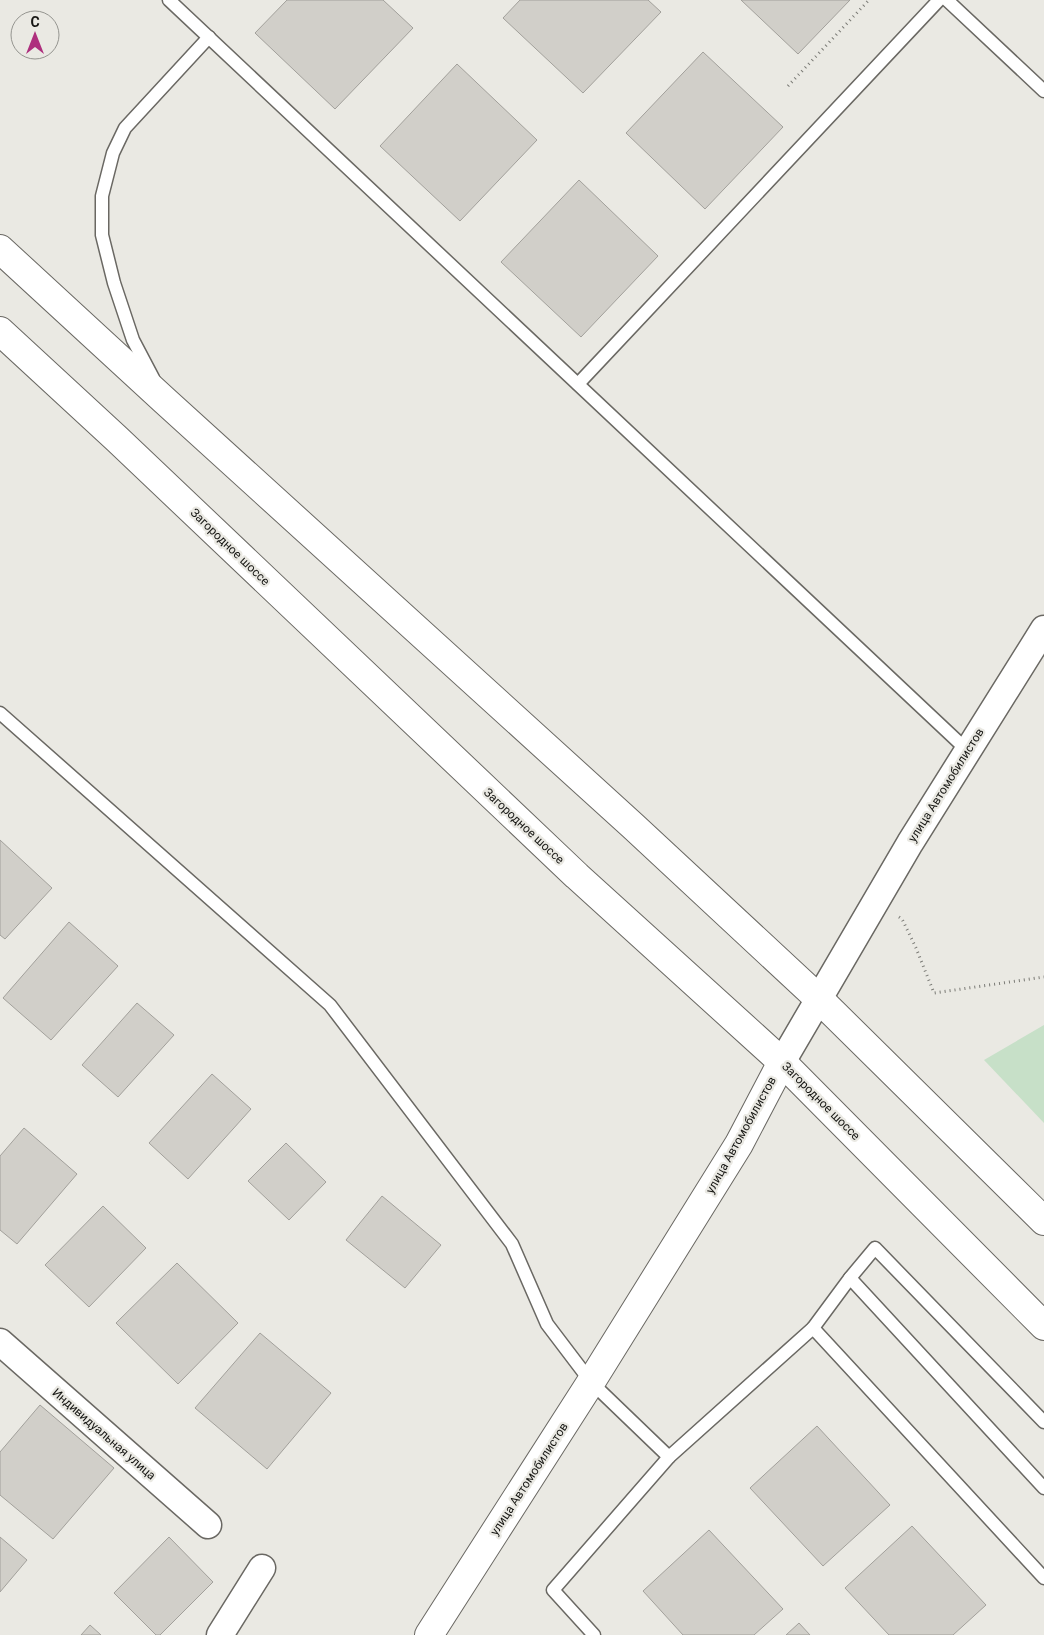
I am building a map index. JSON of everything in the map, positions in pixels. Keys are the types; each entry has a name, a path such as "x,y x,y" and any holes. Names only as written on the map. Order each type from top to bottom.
{"main road":[{"path":"0,249 626,820 818,998 1044,1221"},
{"name":"Загородное шоссе","path":"0,331 117,439 570,869 782,1062 1044,1326"},
{"name":"улица Автомобилистов","path":"429,1635 591,1382 739,1144 782,1062"}],"street":[{"name":"улица Автомобилистов","path":"782,1062 910,843 1044,629"},
{"name":"Индивидуальная улица","path":"0,1342 208,1525"},
{"path":"220,1635 262,1568"}],"lane":[{"path":"169,0 968,751"},
{"path":"578,384 940,0"},
{"path":"947,0 1044,91"},
{"path":"164,400 133,340 114,283 102,235 102,196 113,153 124,128 209,38"},
{"path":"0,713 330,1005 512,1244 547,1324 591,1382 669,1457"},
{"path":"594,1635 553,1590 669,1457 813,1328 875,1248 1044,1422"},
{"path":"850,1278 1044,1488"},
{"path":"813,1328 1044,1578"}],"path":[{"path":"788,86 869,0"},
{"path":"875,902 902,919 934,992 1044,978"}],"green space":[{"path":"1044,1025 1044,1123 984,1060"}],"building":[{"path":"287,0 383,0 413,28 335,109 255,33"},
{"path":"520,0 648,0 661,12 583,93 503,18"},
{"path":"741,0 850,0 798,54"},
{"path":"703,52 783,127 705,209 626,133"},
{"path":"457,64 537,140 460,221 380,146"},
{"path":"579,180 658,256 581,337 501,262"},
{"path":"0,840 52,888 5,939 0,935"},
{"path":"69,922 118,966 51,1040 3,998"},
{"path":"137,1003 174,1035 118,1097 82,1065"},
{"path":"212,1074 251,1109 188,1179 149,1143"},
{"path":"24,1128 77,1174 17,1244 0,1230 0,1156"},
{"path":"286,1143 326,1182 289,1220 248,1181"},
{"path":"382,1196 441,1245 405,1288 346,1240"},
{"path":"103,1206 146,1248 89,1307 45,1265"},
{"path":"177,1263 238,1323 178,1384 116,1323"},
{"path":"260,1333 331,1393 267,1469 195,1408"},
{"path":"40,1405 114,1468 53,1539 0,1495 0,1452"},
{"path":"817,1426 890,1505 823,1566 750,1488"},
{"path":"912,1526 986,1605 953,1635 889,1635 845,1588"},
{"path":"709,1530 783,1609 754,1635 683,1635 643,1591"},
{"path":"0,1537 27,1560 0,1592"},
{"path":"169,1537 213,1582 160,1635 156,1635 114,1593"},
{"path":"799,1623 810,1635 786,1635"},
{"path":"90,1625 101,1635 81,1635"}]}
